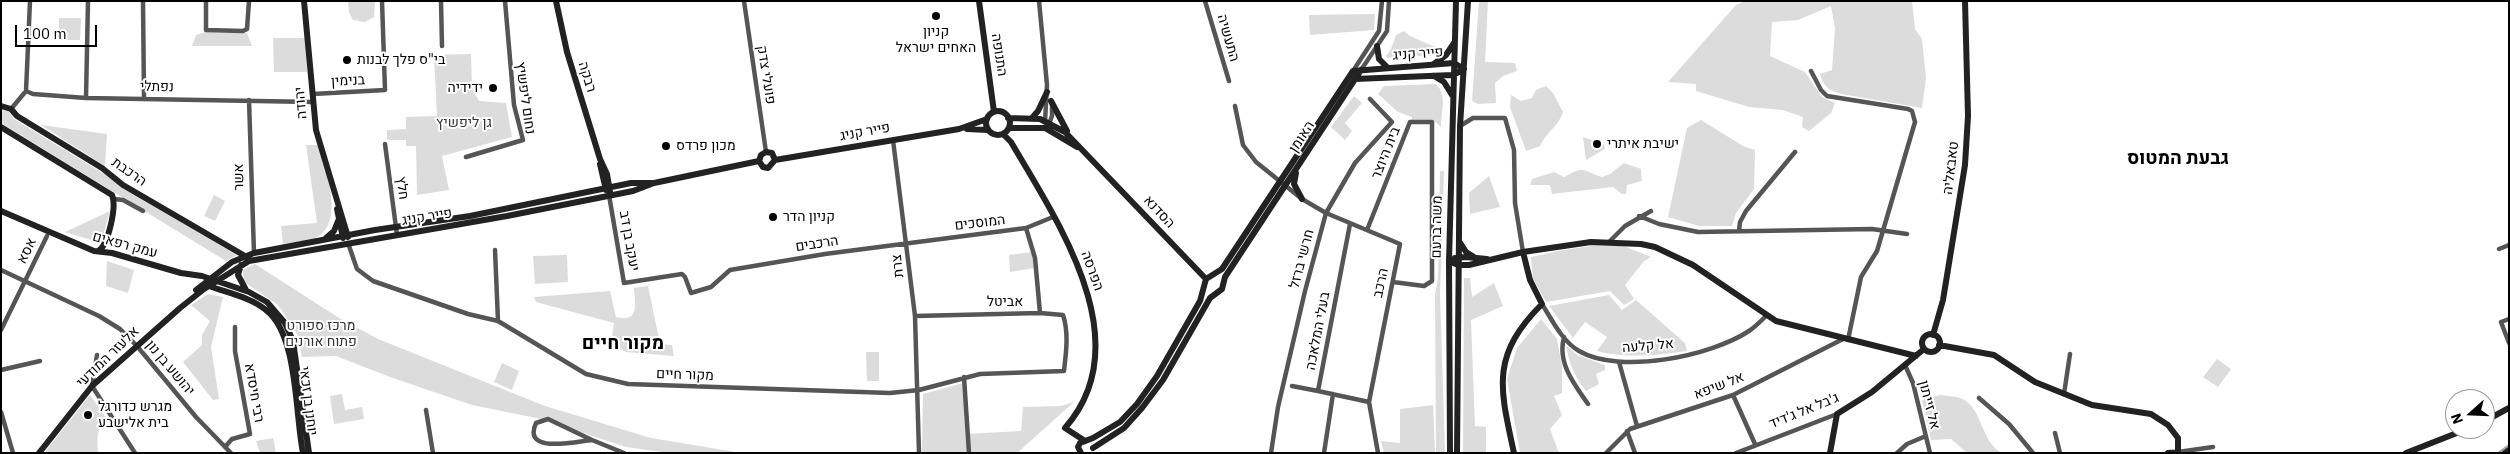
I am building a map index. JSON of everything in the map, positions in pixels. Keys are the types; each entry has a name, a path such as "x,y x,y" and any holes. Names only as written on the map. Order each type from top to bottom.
{"street":[{"path":"11,109 26,90 30,1"},
{"path":"86,98 88,1"},
{"path":"143,1 144,98"},
{"path":"206,1 206,30 248,29 249,1"},
{"name":"יהודה","path":"304,1 316,130 337,200 345,236"},
{"name":"בנימין","path":"313,94 385,90 382,1"},
{"path":"441,1 442,46"},
{"name":"נחום ליפשיץ","path":"466,158 523,140 514,106 505,1"},
{"name":"רבקה","path":"556,1 567,52 610,195"},
{"name":"פועלי צדק","path":"744,1 766,152"},
{"name":"התנופה","path":"979,1 994,112"},
{"path":"1039,1 1047,88 1047,124"},
{"name":"התעשיה","path":"1205,1 1229,81"},
{"name":"האומן","path":"1092,451 1124,428 1142,408 1163,380 1207,302 1222,289 1223,283 1283,183 1379,30 1382,1"},
{"name":"האומן","path":"1205,283 1222,269 1283,183 1298,166 1377,46 1388,28 1389,1"},
{"name":"משה ברעם","path":"1450,453 1449,261 1456,1"},
{"name":"טאבאליה","path":"1933,335 1942,300 1965,164 1968,116 1966,1"},
{"name":"משה ברעם","path":"1457,453 1460,126 1468,3"},
{"path":"1430,65 1446,56 1455,39"},
{"path":"1377,46 1379,59 1389,68"},
{"name":"פייר קניג","path":"1352,71 1454,63 1464,69"},
{"name":"פייר קניג","path":"1355,79 1453,75 1464,69"},
{"path":"1811,71 1821,90 1827,96 1912,111 1915,122 1877,251 1861,277 1845,340"},
{"path":"1431,76 1443,80 1452,96"},
{"path":"1047,88 1053,112 1047,124"},
{"path":"1032,118 1042,106 1047,88"},
{"name":"נפתלי","path":"26,90 34,94 86,98 313,102"},
{"name":"חרשי ברזל","path":"1271,453 1278,407 1305,291 1326,213 1355,163 1392,122 1370,99"},
{"name":"אשר","path":"249,100 252,243 254,253"},
{"path":"1051,101 1070,136"},
{"name":"הרכבת","path":"1,106 11,109 16,116 102,168 123,185 245,256"},
{"path":"1235,106 1240,135 1246,151 1256,162 1283,183"},
{"path":"1009,128 1008,118 1004,113 994,112 987,119 988,130 995,135 1003,134 1009,128 1047,124"},
{"path":"1008,118 1032,118 1047,124"},
{"path":"1460,126 1473,118 1506,118 1514,150 1515,203 1523,252"},
{"name":"פייר קניג","path":"775,160 960,129 987,119"},
{"name":"בית היוצר","path":"1367,230 1410,122 1432,122 1432,281 1424,286 1393,282"},
{"name":"הסדנא","path":"1047,124 1070,136 1095,161 1205,283"},
{"name":"הסדנא","path":"1047,124 1095,161"},
{"name":"הרכבת","path":"1,127 110,193 114,199 123,200 143,212"},
{"name":"פייר קניג","path":"960,129 988,130"},
{"name":"הפרסה","path":"1003,134 1011,142 1053,217 1069,247 1087,289 1094,334 1094,360 1088,386 1076,414 1066,428"},
{"name":"צרת","path":"892,140 907,244 914,316 919,390 919,453"},
{"name":"חלץ","path":"385,144 396,231"},
{"path":"766,152 774,155 775,160 773,166 768,168 763,167 759,161 760,155 766,152"},
{"path":"1740,231 1740,222 1746,211 1795,152"},
{"name":"רבקה","path":"600,159 607,174 608,188"},
{"name":"פייר קניג","path":"210,282 232,262 254,253 345,236 480,222 759,161"},
{"path":"1298,166 1293,179 1302,198"},
{"path":"607,174 614,182 623,185"},
{"name":"פייר קניג","path":"218,281 241,265 255,259 348,244 396,231 623,185 654,183"},
{"name":"הרכב","path":"1283,183 1326,213 1400,244 1369,402 1378,453"},
{"name":"יעקב בן דב","path":"610,195 624,284 682,274 685,277 690,293 695,293 711,287 730,270"},
{"path":"97,252 105,244 114,207 114,199"},
{"name":"יהודה","path":"337,200 338,220 348,244"},
{"name":"עמק רפאים","path":"1,211 97,252 112,253 210,282 218,281 248,292 274,308 290,331 295,350 309,453"},
{"path":"1610,242 1625,226 1650,211"},
{"path":"1639,216 1659,224 1698,232 1882,231 1907,234"},
{"name":"המוסכים","path":"907,244 1026,228 1053,217"},
{"path":"325,239 334,231 338,220"},
{"name":"בעלי המלאכה","path":"1350,224 1318,391 1369,402"},
{"name":"אביטל","path":"914,316 1040,313 1035,258 1026,228"},
{"name":"אסא","path":"1,330 47,236"},
{"path":"1458,240 1466,252 1475,257"},
{"path":"1449,261 1458,265 1523,252 1610,242 1641,244 1673,254 1693,265 1766,316 1791,327 1916,356"},
{"name":"מקור חיים","path":"348,244 357,269 373,281 468,314 498,321 586,374 628,384 890,393 919,390 964,377 998,372 1064,371 1066,323 1063,315 1040,313"},
{"name":"הרכבים","path":"730,270 825,254 907,244"},
{"path":"2499,249 2509,245"},
{"path":"495,250 498,321"},
{"name":"אל קלעה","path":"1523,252 1530,280 1542,304 1570,344 1586,354 1619,362 1674,358 1698,352 1738,337 1750,331 1766,316"},
{"path":"1449,261 1458,257 1488,259"},
{"path":"241,265 238,271 239,280 248,292"},
{"name":"יהושע בן נון","path":"1,270 99,316 120,329 137,346 196,417 230,453"},
{"path":"1213,275 1219,277 1223,283"},
{"name":"אלעזר המודעי","path":"39,453 92,386 210,282"},
{"name":"יוחנן בן זכאי","path":"210,282 259,305 272,315 284,333 302,453"},
{"path":"1205,283 1208,292 1217,293"},
{"path":"1066,428 1080,451 1086,441 1120,422 1137,404 1165,362 1200,300 1205,283"},
{"path":"1514,453 1503,395 1502,374 1512,342 1542,304"},
{"path":"2509,319 2501,322 2509,343"},
{"name":"רבי חיסדא","path":"225,447 232,439 250,434 235,351 235,327"},
{"path":"1933,335 1938,338 1940,345 1932,352 1924,349 1923,339 1933,335"},
{"path":"1564,337 1562,353 1566,369 1588,404"},
{"name":"אל שיפא","path":"1606,453 1627,431 1637,426 1733,394 1845,340"},
{"path":"1940,345 1994,355 2035,382 2092,405 2143,412 2158,417 2178,438 2178,452"},
{"name":"ג'בל אל ג'דיד","path":"1736,453 1755,444 1837,414 1872,392 1924,349"},
{"path":"2064,394 2070,354"},
{"path":"97,355 92,386 135,453"},
{"path":"1,370 40,361"},
{"path":"1619,362 1637,426"},
{"name":"אל זייתון","path":"1905,365 1910,374 1930,453"},
{"path":"964,377 969,453"},
{"path":"1292,386 1318,391"},
{"path":"1324,453 1333,394"},
{"path":"1733,394 1755,444"},
{"path":"1980,398 2009,424 2033,453"},
{"path":"2495,415 2509,408"},
{"path":"426,410 433,453"},
{"path":"1,412 2,422 13,453"},
{"path":"1830,453 1837,414"},
{"path":"592,440 554,449 547,448 536,441 533,433 536,423 548,419 624,453"},
{"path":"1066,428 1086,441 1092,451"},
{"path":"1627,431 1635,453"},
{"path":"2055,433 2060,453"},
{"path":"1897,453 1907,444 1926,436"},
{"path":"2406,453 2445,438"},
{"path":"2168,453 2212,447"},
{"path":"2505,453 2509,450"}],"green space":[{"path":"348,1 375,1 374,17 365,22 353,20 349,12"},
{"path":"1479,1 1488,1 1485,62 1515,63 1517,71 1503,76 1495,83 1496,103 1478,104 1472,101"},
{"path":"1746,1 1912,1 1915,29 1922,39 1926,78 1922,108 1841,94 1825,85 1820,74 1832,70 1835,28 1831,6 1798,20 1772,22 1770,56 1805,72 1822,97 1835,103 1831,113 1809,131 1802,127 1803,117 1783,110 1749,107 1696,91 1696,84 1668,82 1736,5"},
{"path":"1375,14 1374,30 1310,35 1309,15"},
{"path":"59,18 81,18 80,40 59,40"},
{"path":"1404,31 1410,36 1437,48 1439,55 1387,58 1386,56 1391,49 1396,35"},
{"path":"205,32 247,33 252,46 192,46 196,35"},
{"path":"273,38 306,38 307,72 274,72"},
{"name":"גן ליפשיץ","path":"471,54 472,88 479,101 506,103 512,137 442,156 449,190 417,195 416,146 406,146 406,140 387,140 387,130 406,129 406,117 437,116 434,55"},
{"path":"1435,84 1443,97 1441,127 1433,120 1412,120 1412,117 1398,112 1378,94 1384,86"},
{"path":"1546,86 1553,93 1563,112 1559,121 1540,146 1526,151 1510,107 1511,95 1521,101 1532,98 1536,90"},
{"path":"1354,96 1362,103 1345,123 1352,131 1345,140 1331,127"},
{"path":"1,110 8,111 14,119 237,255 226,261 1,123"},
{"path":"1701,120 1743,146 1755,150 1754,189 1736,213 1732,226 1699,226 1668,217 1687,128"},
{"path":"41,125 107,134 105,166"},
{"path":"1583,137 1604,144 1605,149 1586,160"},
{"path":"306,145 318,145 329,180 332,207 330,220 325,230 314,239 283,244 281,226 317,223"},
{"path":"1624,163 1641,169 1642,181 1627,185 1626,194 1622,194 1613,187 1552,194 1550,185 1530,185 1532,179 1554,172 1564,177 1576,171 1584,170 1602,177 1610,174"},
{"path":"1440,171 1444,171 1440,293 1445,453 1436,453 1435,294 1438,278"},
{"path":"1489,176 1500,207 1470,214 1469,193"},
{"path":"214,195 225,201 215,221 204,216"},
{"path":"110,211 101,243 65,232"},
{"path":"1598,245 1624,246 1651,257 1644,261 1625,285 1634,299 1624,305 1610,291 1546,302 1533,279 1531,257"},
{"path":"1032,252 1034,268 1010,272 1009,255"},
{"path":"567,255 568,282 535,284 533,256"},
{"path":"107,261 134,270 128,293 106,286"},
{"name":"מרכז ספורט פתוח אורנים","path":"255,264 339,318 378,339 545,406 651,438 742,453 669,453 626,447 541,419 472,405 336,356 302,357 297,334 278,305 244,282 243,270"},
{"path":"1464,278 1470,278 1472,297 1494,283 1503,306 1471,320 1475,426 1486,427 1486,453 1463,453"},
{"path":"648,286 660,344 672,345 674,356 626,352 611,344 614,323 536,302 534,297 610,291 616,317 624,318 633,315 635,306 634,288"},
{"path":"208,294 223,297 211,347 219,399 213,400 183,362 202,345 202,335 210,321 191,305"},
{"path":"1609,295 1622,310 1636,300 1685,343 1687,351 1630,356 1597,351 1607,337 1585,322 1573,338 1549,306"},
{"path":"1541,319 1557,339 1562,367 1562,393 1554,396 1562,415 1550,429 1559,453 1520,453 1507,379 1517,348"},
{"path":"1566,345 1577,355 1605,365 1605,370 1596,374 1599,384 1586,391 1573,369"},
{"path":"866,352 879,352 879,381 867,381"},
{"path":"2217,359 2231,369 2218,387 2203,377"},
{"path":"502,363 519,371 512,390 494,382"},
{"path":"963,383 966,434 1021,431 1023,407 1061,406 1074,402 1017,453 922,453 923,394"},
{"path":"342,394 345,410 362,407 364,419 334,424 330,396"},
{"path":"90,395 106,418 99,430 97,439 98,453 44,453"},
{"path":"1940,395 1958,397 1968,402 1978,416 1989,441 2002,453 1967,453 1951,439 1931,440 1922,400"},
{"path":"1433,405 1435,453 1384,453 1381,441 1400,443 1400,409"},
{"path":"273,438 276,453 260,453 256,441"}],"waterway":[{"path":"2498,453 2509,445"}],"place":[{"name":"קניון האחים ישראל","path":"936,16"},
{"name":"בי\"ס פלך לבנות","path":"347,60"},
{"name":"ידידיה","path":"493,88"},
{"name":"ישיבת איתרי","path":"1597,144"},
{"name":"מכון פרדס","path":"666,146"},
{"name":"קניון הדר","path":"773,217"},
{"name":"מגרש כדורגל בית אלישבע","path":"88,415"}],"district":[{"name":"גבעת המטוס","path":"2178,159"},
{"name":"מקור חיים","path":"623,344"}]}
